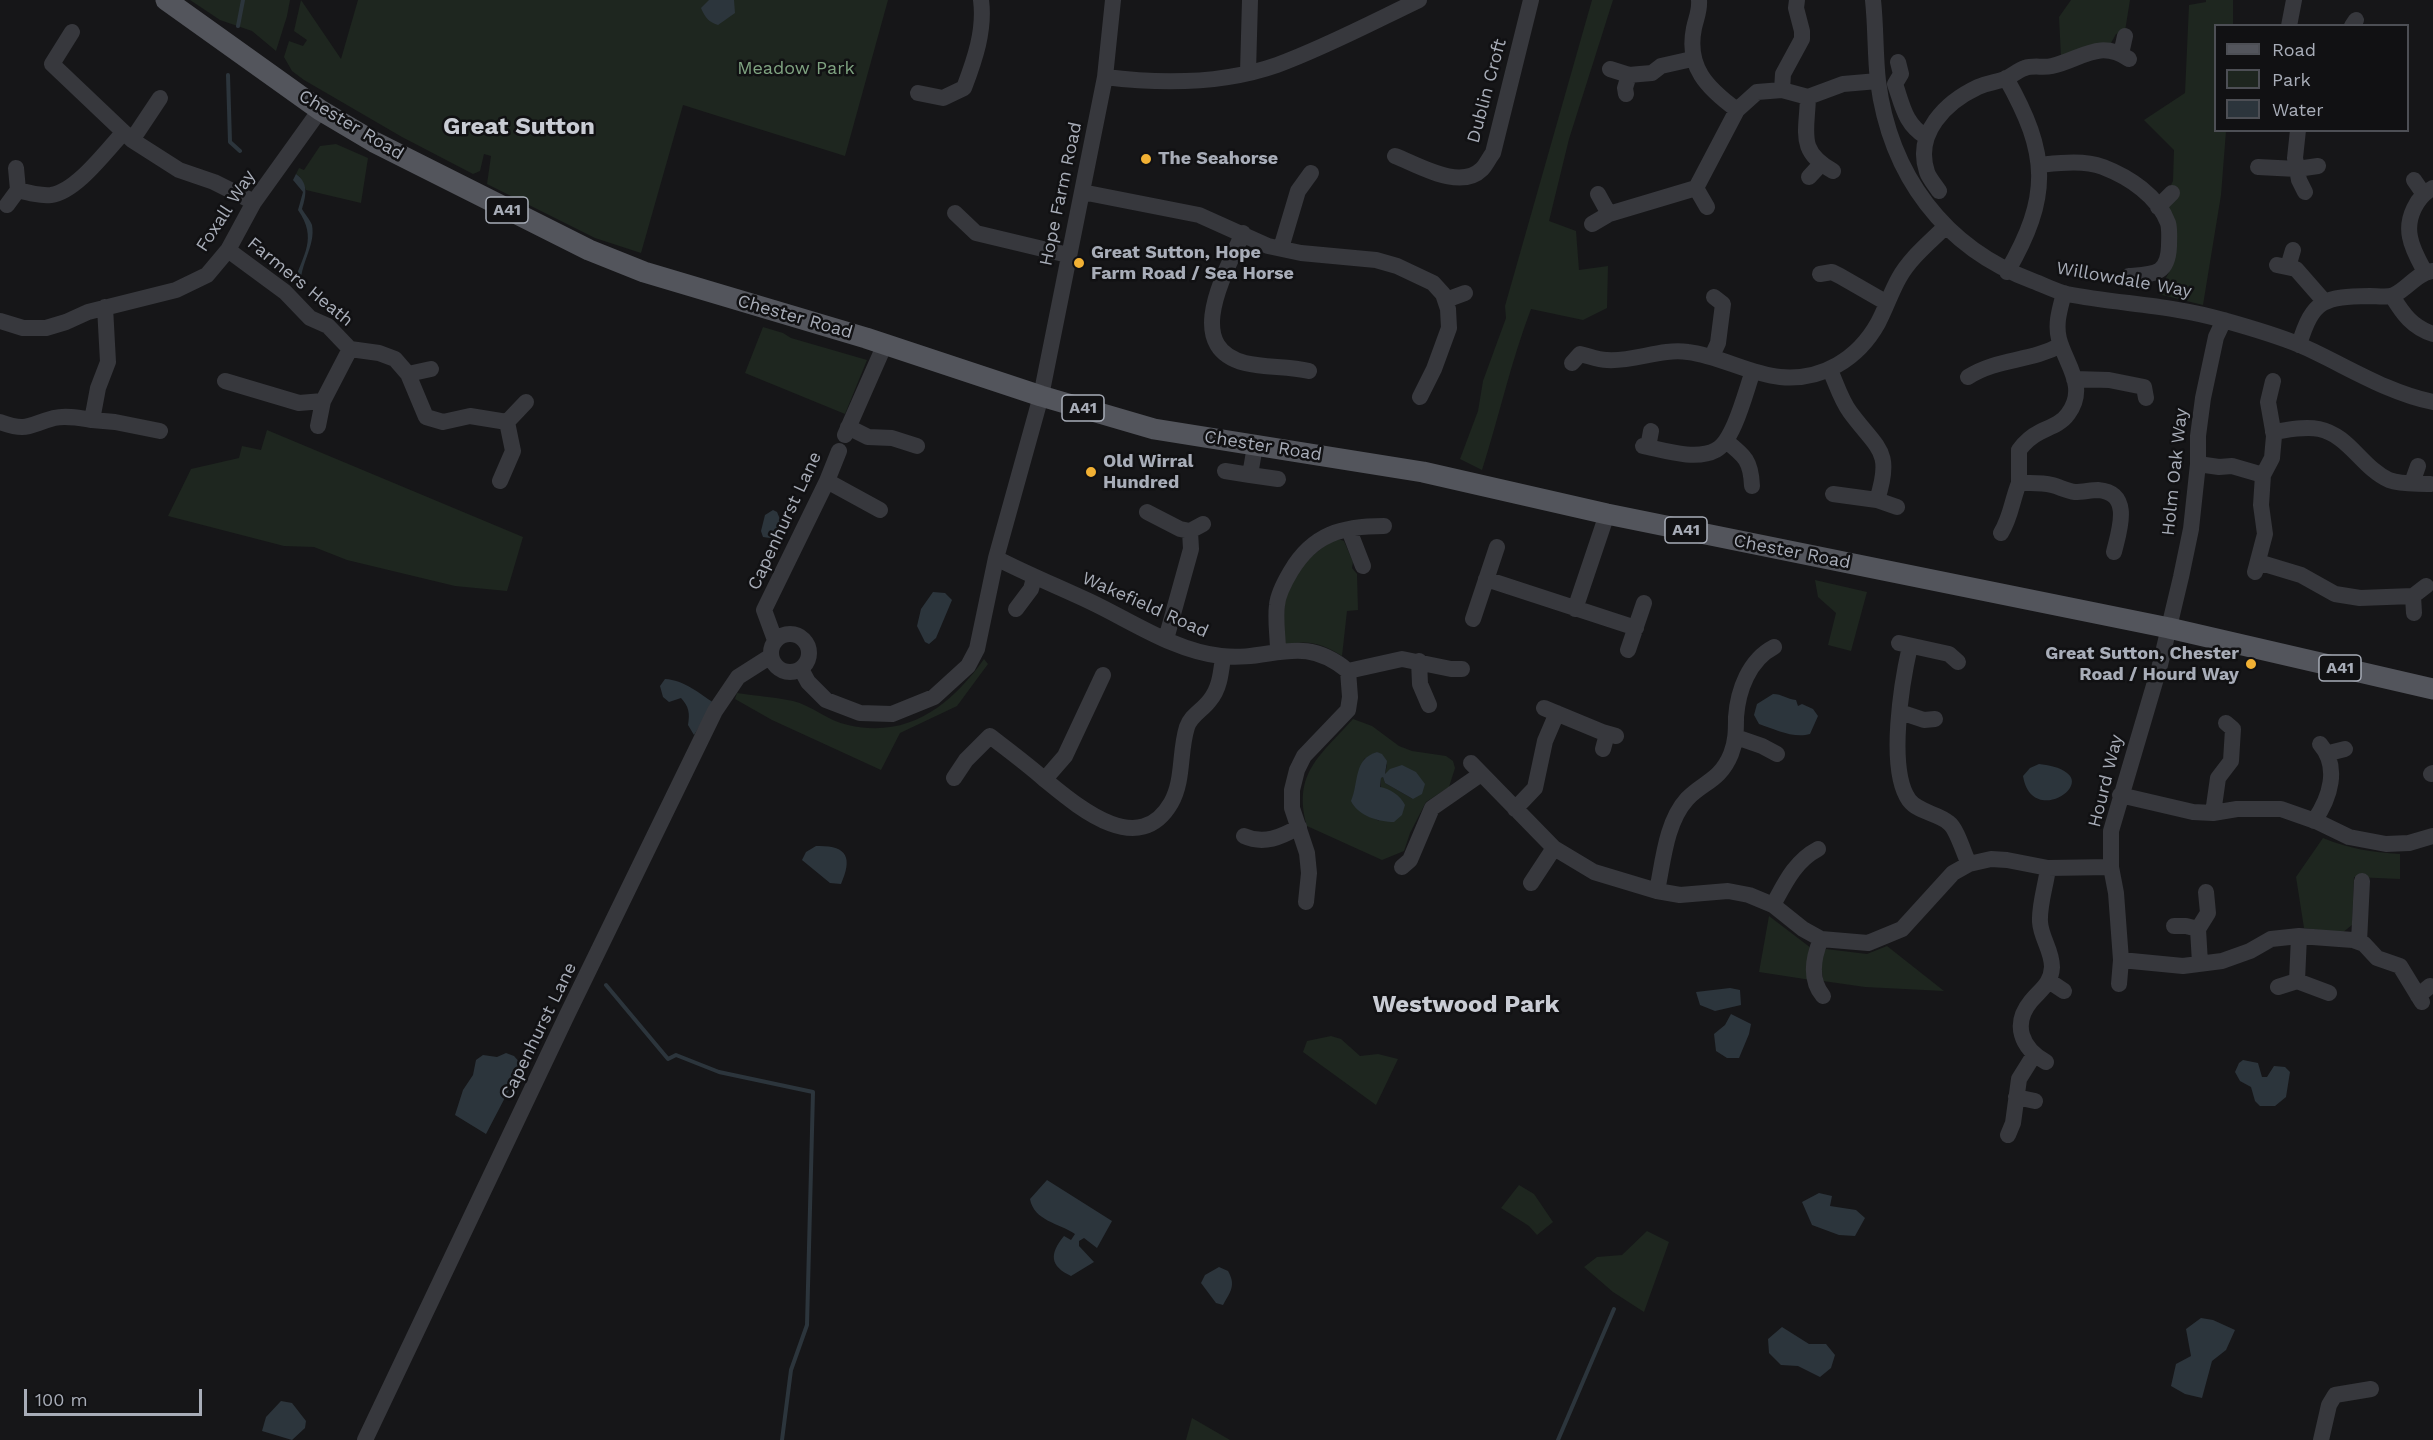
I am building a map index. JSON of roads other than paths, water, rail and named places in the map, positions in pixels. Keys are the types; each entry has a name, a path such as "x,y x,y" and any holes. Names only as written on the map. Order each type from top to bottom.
{"main road":[{"name":"Chester Road","path":"166,0 320,110 374,142 589,250 644,272 885,344 1041,396 1154,429 1423,472 1607,514 2169,628 2433,689"}],"street":[{"path":"918,93 943,98 964,88 976,57 983,16 981,0"},
{"name":"Hope Farm Road","path":"801,669 808,682 826,700 860,713 892,714 934,697 968,666 977,649 996,558 1041,396 1105,77 1113,0"},
{"path":"1248,72 1250,0"},
{"path":"1380,0 1382,18"},
{"path":"1105,77 1133,80 1223,78 1277,65 1419,0"},
{"name":"Dublin Croft","path":"1395,156 1452,178 1468,178 1482,169 1496,142 1531,0"},
{"path":"1699,0 1699,13 1694,25 1692,59 1710,88 1737,110"},
{"path":"1782,90 1783,74 1802,39 1796,8 1797,0"},
{"name":"Willowdale Way","path":"1873,0 1878,81 1899,161 1926,203 1945,227 1973,252 2007,272 2064,293 2191,311 2224,320 2299,345 2383,386 2433,402"},
{"path":"2289,24 2294,0"},
{"path":"72,32 52,64 128,136 179,170 214,182 254,202"},
{"path":"1939,191 1927,174 1924,158 1926,137 1938,118 1964,94 1981,85 2006,78 2024,68 2050,66 2096,51 2108,50 2125,56 2125,36"},
{"path":"1610,69 1629,75 1652,73 1661,66 1692,59"},
{"path":"1898,62 1900,74 1895,84 1908,119 1914,129 1926,137"},
{"path":"1626,94 1629,75"},
{"path":"2006,78 2034,139 2039,165 2039,195 2034,216 2007,272"},
{"path":"1592,224 1609,214 1696,188 1737,110 1757,92 1782,90 1808,98 1843,84 1878,81"},
{"path":"18,190 36,195 54,195 74,185 149,118 160,98"},
{"path":"1808,98 1806,144 1827,168 1809,177"},
{"name":"Foxall Way","path":"0,321 23,328 46,328 105,307 176,290 207,275 228,250 254,202 320,110"},
{"path":"2298,132 2295,158 2305,192"},
{"path":"2039,165 2068,162 2102,167 2127,178 2140,187 2158,207 2169,225 2169,258 2164,267 2154,274 2129,276"},
{"path":"2258,167 2297,169 2318,166"},
{"path":"7,205 18,190 16,168"},
{"path":"1281,248 1293,185 1311,173"},
{"path":"2299,345 2307,319 2324,301 2339,296 2392,296 2429,271 2409,235 2423,187"},
{"path":"1696,188 1707,207"},
{"path":"1082,192 1179,210 1215,220 1257,242 1301,254 1376,260 1397,266 1433,284 1446,300 1449,328 1426,370 1420,397"},
{"path":"2158,207 2172,193"},
{"path":"1598,194 1609,214"},
{"path":"956,213 976,233 1068,255"},
{"path":"1576,352 1607,360 1675,351 1712,356 1753,371 1779,377 1796,378 1817,375 1830,370 1859,349 1870,337 1899,277 1945,227"},
{"path":"1243,234 1213,307 1210,322 1213,338 1221,349 1244,363 1309,370"},
{"name":"Farmers Heath","path":"228,250 285,292 310,318 328,326 350,349 379,353 394,359 408,374 426,417 443,422 471,416 507,422"},
{"path":"2293,250 2282,266 2296,269 2324,301"},
{"path":"1820,274 1832,272 1839,267 1887,303"},
{"path":"1446,300 1465,293"},
{"path":"2001,532 2009,521 2019,483 2019,450 2028,440 2068,416 2075,401 2072,368 2061,345 2057,322 2064,293"},
{"path":"2392,296 2408,319 2419,329 2433,334"},
{"path":"1712,356 1718,343 1724,300"},
{"path":"92,420 98,388 108,362 105,307"},
{"name":"Holm Oak Way","path":"2169,628 2191,529 2203,398 2216,338 2224,320"},
{"path":"885,344 847,431 868,437 892,438 917,446"},
{"path":"1968,377 1981,361 2047,352 2061,345"},
{"path":"318,426 323,401 350,349"},
{"path":"408,374 431,369"},
{"path":"1830,370 1848,410 1880,449 1885,460 1885,471 1877,500"},
{"path":"1647,442 1694,454 1716,451 1726,441 1753,371"},
{"path":"2074,379 2109,380 2147,387"},
{"path":"225,381 239,384 252,397 299,403 323,401"},
{"path":"2273,381 2268,402 2273,432 2272,458 2263,475 2261,505 2265,534 2257,567 2301,575 2335,594 2360,598 2418,598"},
{"path":"500,481 513,452 507,422 526,402"},
{"path":"0,422 18,428 33,426 56,417 116,422 160,431"},
{"path":"2273,432 2303,428 2319,429 2335,435 2376,472 2390,480 2430,484"},
{"path":"1726,441 1747,460 1751,467 1752,486"},
{"path":"1250,475 1256,446"},
{"name":"Capenhurst Lane","path":"365,1440 567,1015 715,711 738,677 773,648 764,610 827,481 838,451"},
{"path":"2198,464 2232,466 2263,475"},
{"path":"2412,483 2418,466"},
{"path":"1225,471 1278,479"},
{"path":"827,481 880,510"},
{"path":"2019,483 2041,483 2077,492 2101,490 2109,493 2117,500 2122,510 2115,552"},
{"path":"1833,494 1877,500 1897,507"},
{"path":"1147,512 1180,529 1197,528 1166,639"},
{"path":"1575,609 1607,514"},
{"path":"1278,651 1276,605 1287,577 1308,547 1334,533 1363,526 1384,526"},
{"path":"1349,530 1363,566"},
{"path":"1473,619 1497,547"},
{"name":"Wakefield Road","path":"996,558 1034,578 1186,648 1223,657 1306,650 1334,659 1347,671"},
{"path":"1016,609 1031,589 1034,578"},
{"path":"1486,579 1635,628"},
{"path":"1628,650 1644,603"},
{"name":"Hourd Way","path":"2119,984 2121,960 2116,893 2111,867 2111,831 2169,628"},
{"path":"790,633 804,639 810,651 807,664 801,669 795,672 777,668 773,648 781,636 790,633"},
{"path":"1958,662 1949,654 1905,645 1897,730 1899,764 1909,800 1917,807 1950,823 1969,864"},
{"path":"1658,891 1668,841 1678,812 1687,799 1721,772 1731,756 1736,737 1738,701 1748,673 1761,654 1774,647"},
{"path":"954,778 966,760 990,736 1058,792 1113,826 1131,828 1146,825 1160,817 1171,804 1176,791 1187,726 1196,712 1210,701 1218,687 1223,657"},
{"path":"1306,902 1309,873 1307,854 1292,808 1292,790 1297,770 1312,746 1348,710 1350,697 1347,671 1402,659 1451,669 1462,669"},
{"path":"1419,661 1420,684 1429,705"},
{"path":"1045,779 1065,756 1103,675"},
{"path":"1515,809 1535,788 1550,710 1608,739"},
{"path":"1900,712 1928,723"},
{"path":"2213,813 2218,778 2231,760 2235,725"},
{"path":"1736,737 1777,754"},
{"path":"2314,821 2323,807 2330,787 2331,748"},
{"path":"1410,865 1427,815 1476,769 1554,848 1594,872 1658,891 1680,895 1728,891 1749,895 1773,905 1803,929 1821,939 1868,943 1902,929 1953,873 1969,864 1991,859 2048,868 2111,867"},
{"path":"2120,795 2193,812 2281,809 2349,837 2386,844 2409,843 2433,836"},
{"path":"1249,841 1276,838 1299,827"},
{"path":"1531,883 1554,848"},
{"path":"1773,905 1790,874 1808,849"},
{"path":"2008,1135 2013,1123 2019,1079 2040,1059 2025,1043 2021,1022 2031,1001 2049,981 2052,956 2040,921 2048,868"},
{"path":"2359,942 2362,881"},
{"path":"2200,963 2198,929 2208,913 2206,892"},
{"path":"2174,926 2198,929"},
{"path":"2121,960 2183,966 2222,961 2250,951 2271,939 2299,936 2353,940 2364,945 2377,958 2400,966 2423,995"},
{"path":"2297,981 2299,936"},
{"path":"1816,990 1813,965 1821,939"},
{"path":"2049,981 2064,991"},
{"path":"2278,987 2297,981 2329,993"},
{"path":"2016,1097 2035,1101"},
{"path":"2321,1440 2329,1405 2335,1395 2371,1389"}],"water":[{"path":"709,0 734,0 735,13 718,25 712,22 701,8"},
{"path":"296,174 305,186 302,209 312,225 313,233 299,289 294,283 308,238 304,220 298,210 303,192 293,180"},
{"path":"773,510 777,512 782,524 779,532 770,538 763,537 761,531 765,515"},
{"path":"933,592 945,593 952,600 936,638 929,644 925,642 917,626 921,609"},
{"path":"665,679 685,684 714,703 694,735 688,725 688,710 684,701 681,698 669,702 663,697 660,686"},
{"path":"1773,694 1796,700 1798,706 1802,704 1813,709 1818,716 1810,734 1791,734 1759,724 1754,715 1757,704"},
{"path":"1377,752 1382,754 1387,761 1385,774 1390,769 1402,765 1416,772 1425,784 1422,794 1413,799 1385,783 1383,777 1381,778 1380,787 1394,793 1405,805 1402,815 1394,822 1370,817 1359,811 1351,801 1360,766 1369,755"},
{"path":"2039,764 2067,773 2072,780 2071,787 2065,794 2046,800 2036,798 2028,790 2023,776 2030,768"},
{"path":"816,846 835,848 845,854 847,867 841,884 830,883 802,860 806,852"},
{"path":"1730,988 1740,990 1741,1005 1715,1011 1700,1005 1696,992"},
{"path":"1731,1014 1751,1024 1739,1058 1727,1058 1716,1051 1714,1034 1725,1025"},
{"path":"506,1053 514,1056 522,1065 486,1134 455,1115 463,1090 473,1075 476,1060 483,1055 497,1057"},
{"path":"2243,1060 2258,1063 2262,1077 2267,1077 2274,1066 2285,1067 2290,1072 2286,1097 2275,1106 2260,1106 2255,1101 2251,1087 2240,1081 2235,1072"},
{"path":"1047,1180 1112,1221 1097,1248 1084,1238 1079,1241 1079,1246 1094,1262 1071,1276 1059,1268 1054,1254 1064,1236 1071,1240 1075,1234 1042,1217 1032,1206 1030,1199"},
{"path":"1819,1193 1832,1196 1830,1206 1856,1210 1865,1218 1855,1236 1839,1235 1812,1225 1802,1202"},
{"path":"1219,1267 1228,1271 1232,1280 1230,1292 1223,1305 1216,1303 1201,1283 1205,1275"},
{"path":"2201,1318 2213,1320 2235,1330 2226,1350 2212,1361 2202,1398 2185,1394 2171,1386 2176,1364 2191,1356 2186,1329"},
{"path":"1782,1327 1809,1344 1826,1344 1835,1355 1831,1368 1820,1377 1798,1366 1781,1365 1769,1353 1768,1339"},
{"path":"281,1401 292,1403 306,1421 305,1428 292,1440 262,1431 266,1417"}],"waterway":[{"path":"238,26 243,0"},
{"path":"228,75 230,142 240,151"},
{"path":"606,985 668,1059 676,1055 719,1072 813,1092 807,1325 791,1370 782,1440"},
{"path":"1558,1440 1614,1309"}],"place":[{"name":"The Seahorse","path":"1146,159"},
{"name":"Great Sutton, Hope Farm Road / Sea Horse","path":"1079,263"},
{"name":"Old Wirral Hundred","path":"1091,472"},
{"name":"Great Sutton, Chester Road / Hourd Way","path":"2251,664"}],"district":[{"name":"Great Sutton","path":"519,127"},
{"name":"Westwood Park","path":"1466,1005"}],"park label":[{"name":"Meadow Park","path":"796,69"}]}
